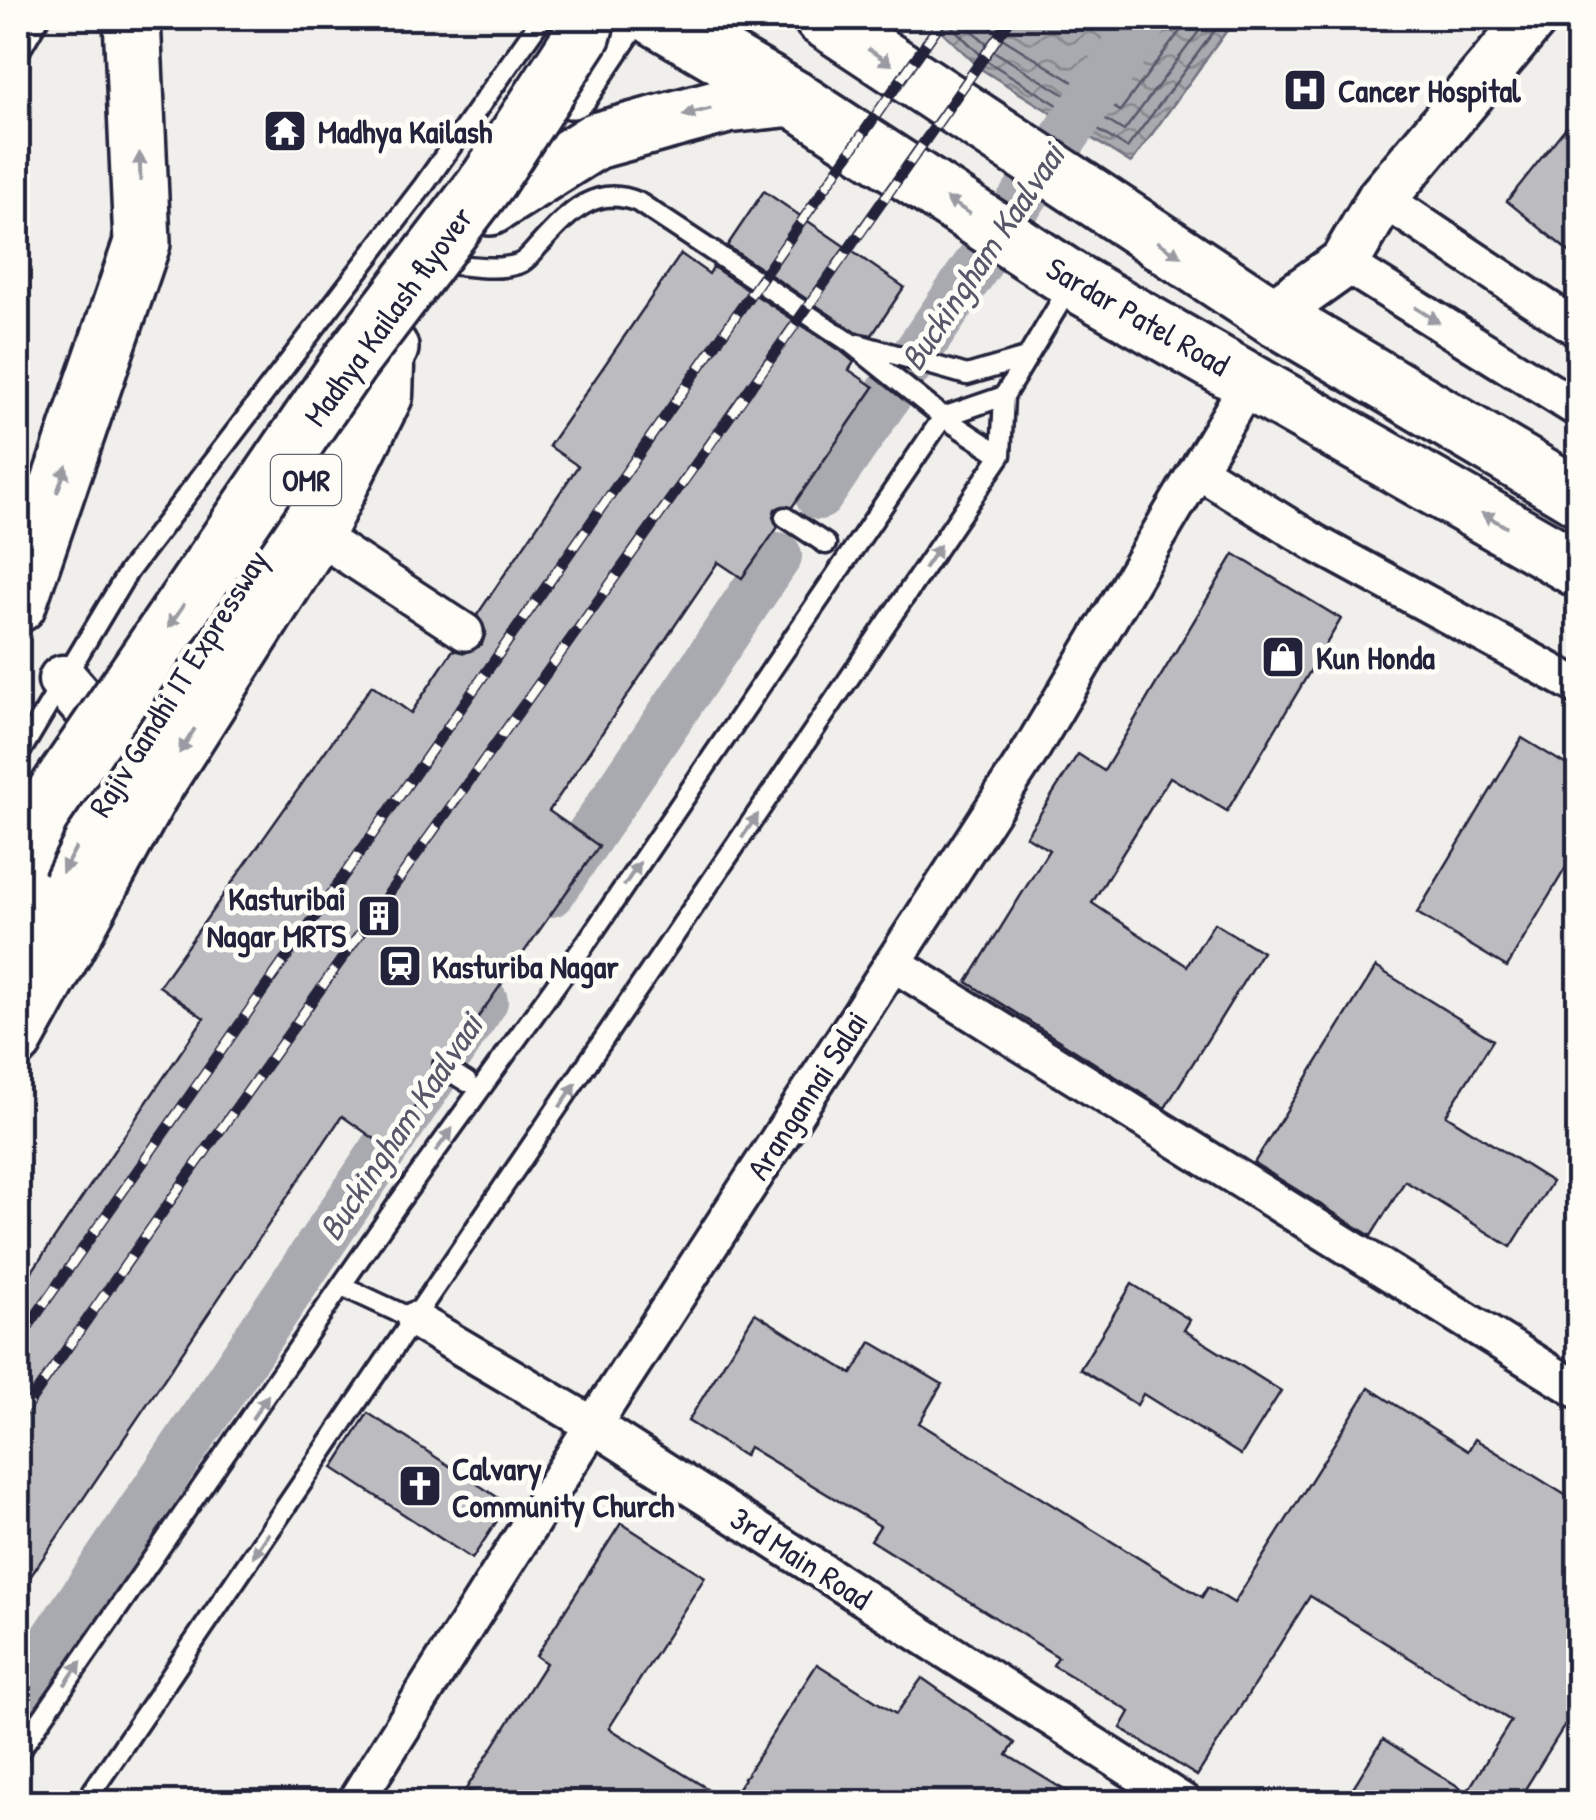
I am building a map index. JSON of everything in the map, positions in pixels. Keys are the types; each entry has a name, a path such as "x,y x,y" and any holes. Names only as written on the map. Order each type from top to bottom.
{"main road":[{"path":"18,604 142,243 132,18"},
{"name":"Madhya Kailash flyover","path":"18,861 43,811 350,362 490,179 583,34 587,18"},
{"name":"Rajiv Gandhi IT Expressway","path":"18,958 140,773 188,666 390,348 619,18"},
{"name":"Sardar Patel Road","path":"656,18 793,98 1073,281 1578,569"},
{"path":"822,18 1086,197 1271,315 1578,497"},
{"path":"490,206 595,141 727,105 793,98"}],"street":[{"path":"1271,315 1344,263 1382,198 1533,18"},
{"path":"1382,198 1578,328"},
{"path":"1344,263 1578,409"},
{"name":"OMR","path":"140,773 318,536 388,396 390,348"},
{"name":"Arangannai Salai","path":"355,1802 593,1426 1030,752 1250,381"},
{"path":"1200,471 1318,544 1578,686"},
{"path":"318,536 466,632"},
{"path":"18,1041 140,773 63,680"},
{"path":"893,963 1578,1390"},
{"name":"3rd Main Road","path":"415,1320 593,1426 1183,1802"}],"lane":[{"path":"18,54 39,18"},
{"path":"18,756 128,572 424,186 542,18"},
{"path":"449,264 494,268 522,263 568,214 595,196 619,194 638,202 848,342 879,358 906,388 1000,455"},
{"path":"85,1802 1000,455 1004,396 1073,281"},
{"path":"879,358 924,363 968,375 1026,358"},
{"path":"18,1753 588,940 944,417 1004,396"},
{"path":"785,517 826,544"},
{"path":"443,1067 467,1082"},
{"path":"342,1286 415,1320"}],"water":[{"path":"928,18 1236,18 1131,163 981,69"}],"building":[{"path":"1578,112 1578,259 1507,201"},
{"path":"764,191 904,287 872,335 856,332 727,246"},
{"name":"Kasturibai Nagar MRTS","path":"681,254 709,274 713,267 841,351 854,362 849,370 874,387 792,507 775,509 773,517 778,527 742,578 718,562 549,811 599,846 450,1057 433,1060 431,1068 436,1077 386,1147 342,1116 18,1595 18,1292 204,1018 159,986 372,685 411,713 453,650 465,653 482,644 486,632 477,615 578,466 549,446"},
{"path":"1234,554 1341,619 1227,811 1170,777 1092,903 1187,966 1214,923 1262,952 1165,1108 967,982 1049,850 1026,836 1078,754 1104,771"},
{"path":"1522,738 1578,772 1578,847 1507,967 1417,913"},
{"path":"1376,967 1493,1040 1446,1115 1552,1182 1511,1247 1405,1181 1371,1236 1254,1163"},
{"path":"1132,1284 1190,1320 1184,1330 1281,1391 1241,1455 1143,1394 1137,1405 1080,1369"},
{"path":"755,1313 852,1374 871,1342 942,1384 919,1423 1202,1597 1208,1587 1234,1603 1369,1388 1468,1451 1475,1439 1578,1503 1578,1704 1517,1802 1344,1802 1383,1739 1467,1792 1511,1721 1310,1596 1197,1776 1121,1728 1130,1712 1053,1665 1058,1657 871,1540 880,1526 749,1447 744,1456 688,1421"},
{"name":"Calvary Community Church","path":"368,1413 508,1504 472,1559 333,1468"},
{"path":"621,1523 705,1577 609,1728 729,1802 488,1802 466,1789 546,1663 536,1656"},
{"path":"817,1664 896,1714 922,1678 1015,1743 1007,1755 1084,1802 729,1802"}],"waterway":[{"name":"Buckingham Kaalvaai","path":"819,496 1146,18"},
{"name":"Buckingham Kaalvaai","path":"551,893 778,556"},
{"name":"Buckingham Kaalvaai","path":"18,1694 484,1001"}],"railway":[{"path":"18,1341 944,18"},
{"path":"18,1419 1011,18"}],"place":[{"name":"Cancer Hospital","path":"1305,90"},
{"name":"Madhya Kailash","path":"285,131"},
{"name":"Kun Honda","path":"1283,657"},
{"name":"Kasturibai Nagar MRTS","path":"379,916"},
{"name":"Kasturiba Nagar","path":"400,966"},
{"name":"Calvary Community Church","path":"420,1486"}]}
